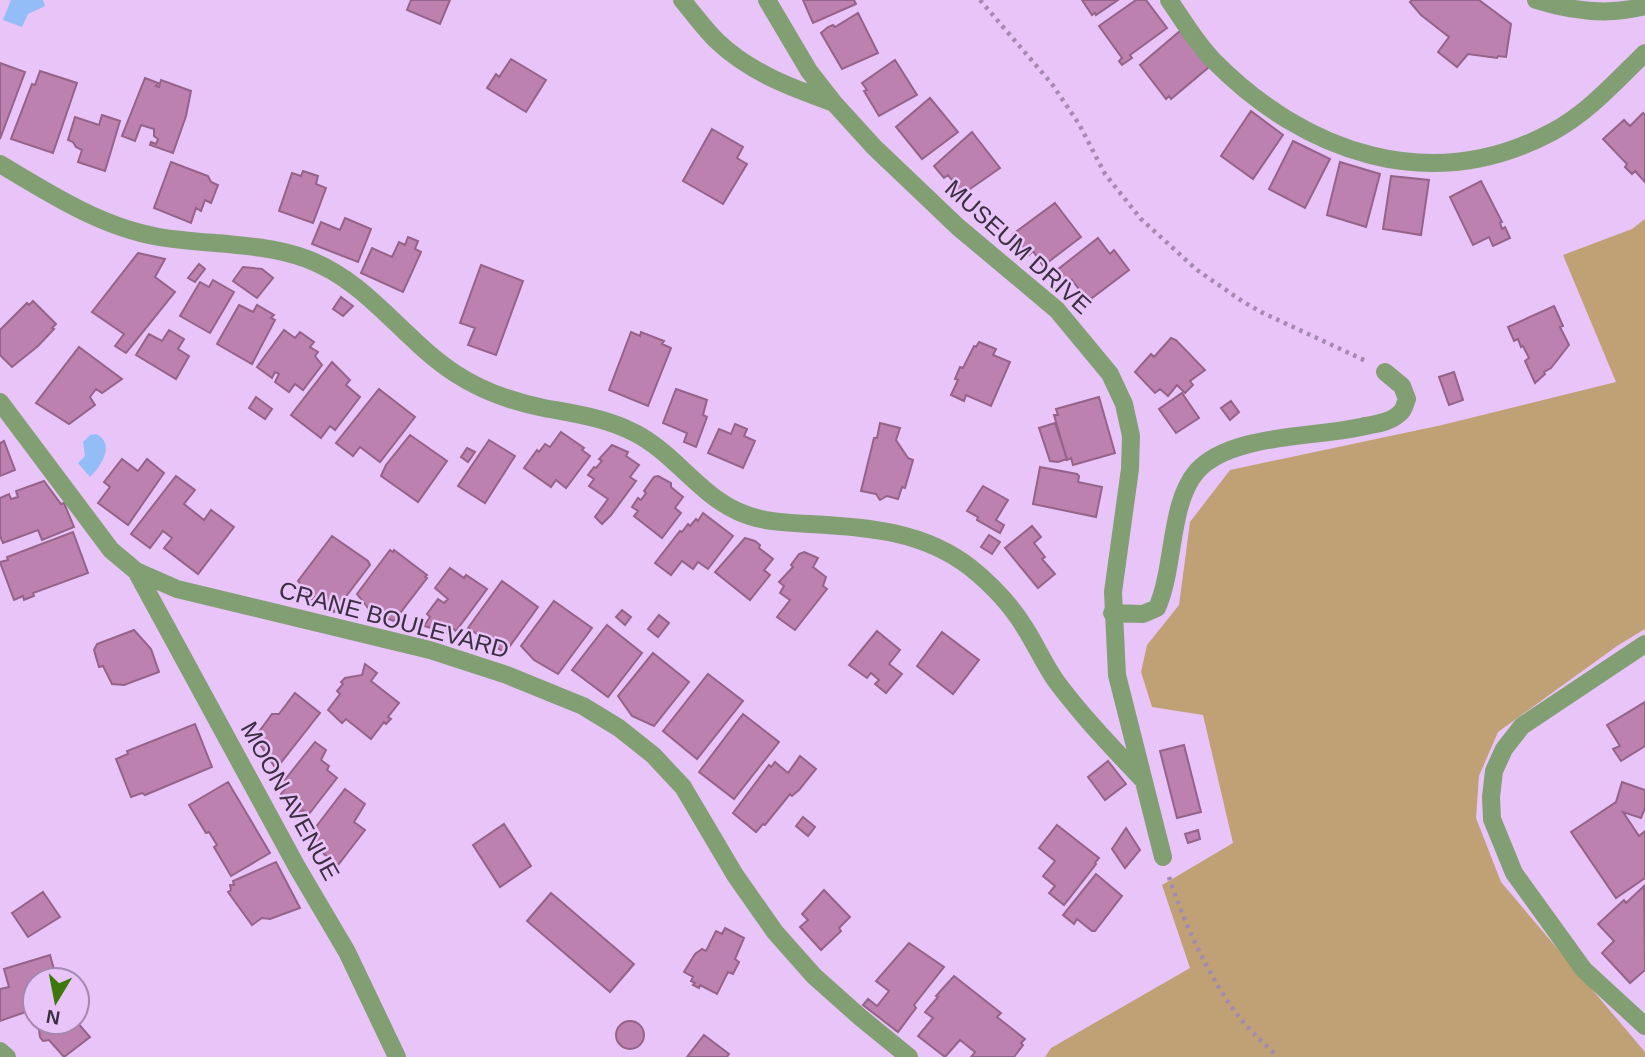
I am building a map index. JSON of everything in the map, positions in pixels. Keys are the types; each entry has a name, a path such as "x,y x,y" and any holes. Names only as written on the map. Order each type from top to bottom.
{"street":[{"path":"682,0 717,41 751,68 792,88 834,103"},
{"name":"MUSEUM DRIVE","path":"767,0 809,71 834,103 874,147 958,227 1057,310 1110,374 1124,404 1130,436 1130,469 1112,592 1116,675 1163,857"},
{"path":"1168,0 1212,59 1270,110 1307,132 1352,150 1389,159 1437,163 1480,158 1518,148 1553,132 1589,107 1645,52"},
{"path":"1536,0 1561,8 1603,12 1645,6"},
{"path":"0,164 65,204 111,224 154,236 273,250 305,258 336,272 367,294 426,354 459,377 496,395 540,408 600,418 637,434 670,456 710,495 738,512 787,523 874,528 910,536 941,549 969,566 999,593 1024,625 1054,677 1087,722 1141,778"},
{"path":"1112,613 1143,614 1157,608 1165,591 1184,490 1198,470 1219,454 1243,446 1358,428 1402,413 1407,399 1402,386 1385,372"},
{"name":"CRANE BOULEVARD","path":"0,402 111,551 136,571 177,589 430,650 507,675 583,706 620,728 653,755 682,787 735,875 775,932 814,976 909,1057"},
{"name":"MOON AVENUE","path":"136,571 297,867 347,952 397,1057"},
{"path":"1645,644 1522,726 1504,749 1493,771 1491,797 1492,819 1514,873 1584,970 1645,1027"},
{"path":"0,1051 7,1057"}],"path":[{"path":"980,0 1052,84 1079,124 1105,174 1126,202 1179,253 1198,270 1261,312 1347,351 1385,372"},
{"path":"1163,857 1179,909 1214,976 1238,1017 1278,1057"}],"shaded area":[{"path":"1645,219 1645,629 1617,646 1498,732 1479,776 1476,818 1501,882 1645,1052 1645,1057 1045,1057 1051,1048 1190,968 1162,885 1233,843 1203,715 1152,707 1141,672 1147,645 1179,605 1190,522 1230,470 1442,425 1616,382 1563,255 1632,229"}],"water":[{"path":"11,0 43,0 45,6 28,14 22,27 3,20"},
{"path":"96,434 102,438 106,449 102,461 90,477 78,463 85,456 83,442 90,435"}],"building":[{"path":"411,0 450,0 440,24 407,10"},
{"path":"803,0 854,0 856,4 813,23"},
{"path":"1082,0 1118,0 1092,15"},
{"path":"1136,0 1146,0 1167,28 1130,55 1132,58 1122,65 1119,61 1122,58 1099,26"},
{"path":"1479,0 1511,24 1506,57 1468,54 1457,67 1438,52 1449,37 1421,15 1410,2"},
{"path":"858,13 878,53 842,69 821,33"},
{"path":"1180,31 1209,67 1171,99 1169,96 1166,99 1140,65"},
{"path":"511,59 546,80 526,112 487,88 496,74 499,77"},
{"path":"895,60 917,95 879,116 862,83"},
{"path":"0,63 25,72 0,139"},
{"path":"40,71 77,83 53,153 11,139 32,84 35,85"},
{"path":"145,78 158,83 156,86 159,87 161,80 191,91 186,116 173,153 150,145 151,142 156,144 158,139 154,136 154,129 141,125 135,141 122,136"},
{"path":"930,98 958,132 922,159 896,127"},
{"path":"1251,111 1283,135 1253,179 1221,156"},
{"path":"1643,113 1645,182 1635,171 1632,174 1625,167 1627,164 1603,139 1624,120 1630,126"},
{"path":"102,115 120,121 105,171 78,162 82,150 68,140 75,117 99,125"},
{"path":"712,129 743,147 737,158 747,164 723,204 683,181"},
{"path":"972,132 1000,168 960,196 950,184 953,181 948,175 944,178 934,166"},
{"path":"1293,141 1330,159 1305,208 1269,189"},
{"path":"171,162 208,176 211,182 218,185 211,203 205,200 201,211 196,208 191,223 154,208"},
{"path":"1340,162 1380,174 1366,227 1327,215"},
{"path":"303,171 318,176 316,184 326,188 313,223 279,211 292,173 301,176"},
{"path":"1391,176 1429,180 1421,235 1383,229"},
{"path":"1481,181 1502,222 1502,229 1505,227 1510,238 1493,246 1489,237 1473,245 1450,197"},
{"path":"1055,203 1081,237 1043,266 1033,251 1029,255 1013,234"},
{"path":"345,218 371,229 358,262 312,244 321,222 340,230"},
{"path":"408,237 418,241 415,249 421,252 403,292 361,273 372,248 392,257 399,242 405,245"},
{"path":"1098,238 1110,254 1114,250 1129,270 1088,301 1072,280 1068,284 1057,270"},
{"path":"138,253 165,259 155,277 175,292 126,353 115,346 124,334 92,312"},
{"path":"199,264 205,269 195,282 188,278"},
{"path":"481,265 523,281 496,355 468,345 475,328 460,323"},
{"path":"243,267 262,269 273,278 257,298 233,281"},
{"path":"213,280 234,292 210,333 180,316 200,282 209,287"},
{"path":"341,297 353,306 343,316 333,309"},
{"path":"33,301 56,324 38,346 12,367 0,355 0,330 27,303 29,305"},
{"path":"239,305 253,312 257,305 274,315 271,318 275,320 252,364 217,344"},
{"path":"1554,306 1569,345 1535,383 1525,361 1529,358 1518,339 1514,341 1508,327"},
{"path":"169,330 184,339 178,349 189,356 176,379 136,355 149,334 162,341"},
{"path":"284,330 295,338 300,332 314,342 310,347 318,352 315,356 322,365 303,390 295,384 289,392 275,382 279,374 275,372 272,378 257,367"},
{"path":"631,332 640,336 641,332 664,341 662,344 671,348 648,406 609,390"},
{"path":"1171,338 1205,370 1190,381 1193,385 1185,393 1177,385 1168,396 1160,389 1155,393 1135,372 1151,354 1154,357"},
{"path":"979,342 996,349 993,355 1010,362 991,406 966,395 964,401 951,395 960,367 963,368 974,346"},
{"path":"79,347 122,379 102,393 96,389 90,397 95,405 69,424 36,403"},
{"path":"332,362 350,380 346,385 360,397 335,430 330,426 321,438 291,415"},
{"path":"1454,372 1463,400 1449,405 1439,377"},
{"path":"379,389 415,417 380,462 360,447 353,456 336,443"},
{"path":"676,389 707,400 703,415 707,417 696,447 684,442 687,433 663,423"},
{"path":"1182,393 1199,418 1176,433 1159,409"},
{"path":"256,397 272,409 265,419 249,408"},
{"path":"1099,397 1115,453 1073,465 1071,458 1067,460 1054,415 1058,415 1056,409"},
{"path":"1231,401 1239,412 1230,420 1221,408"},
{"path":"880,423 900,428 896,440 908,458 913,460 905,488 902,487 898,499 887,496 880,500 876,494 861,491"},
{"path":"1055,423 1067,459 1058,462 1050,461 1039,428"},
{"path":"735,424 747,429 744,436 755,441 743,468 708,453 719,429 731,434"},
{"path":"561,432 584,448 582,450 590,456 566,488 556,480 551,487 524,468 537,450 539,452 545,444 550,447"},
{"path":"410,435 447,461 418,502 381,476 386,465"},
{"path":"489,440 515,456 485,503 458,486"},
{"path":"4,441 15,470 0,476 0,443"},
{"path":"612,445 628,452 626,456 639,465 630,477 636,481 602,524 595,517 608,499 589,486 594,479 588,475 602,461 599,459"},
{"path":"467,448 475,452 468,462 461,457"},
{"path":"122,459 138,471 147,459 164,473 128,525 98,503 110,487 104,482"},
{"path":"1040,467 1077,474 1078,482 1102,487 1096,517 1033,504"},
{"path":"176,476 195,490 184,504 204,520 211,510 234,527 198,574 164,548 172,538 163,531 150,548 131,534"},
{"path":"658,476 671,483 671,487 683,497 675,508 681,513 662,538 634,516 638,511 632,507 638,498 641,500 654,477"},
{"path":"44,481 61,504 64,503 74,527 42,540 38,530 3,543 0,536 0,498 9,494 11,499 18,497 16,491"},
{"path":"983,486 1008,500 996,520 1004,525 1000,533 967,511"},
{"path":"703,513 733,536 708,569 698,562 693,569 682,561 671,575 655,563 680,531 696,519 698,521"},
{"path":"1032,526 1041,537 1034,543 1045,557 1042,559 1055,574 1038,588 1005,548"},
{"path":"73,532 88,573 33,593 34,596 24,600 23,596 14,600 0,562"},
{"path":"989,535 1000,542 992,554 981,547"},
{"path":"332,536 370,565 334,612 314,596 312,599 298,581"},
{"path":"745,538 755,541 760,545 759,548 773,559 764,570 770,575 750,600 715,572"},
{"path":"390,550 394,550 427,575 394,621 372,613 357,594"},
{"path":"804,552 818,558 813,567 826,577 823,586 827,589 795,630 777,617 790,600 780,593 784,586 779,582 793,567 791,565 799,554"},
{"path":"450,568 487,589 456,631 451,627 447,633 424,626 430,617 427,614 438,599 444,603 448,599 435,588"},
{"path":"502,581 538,607 505,653 468,628"},
{"path":"554,601 592,628 558,674 534,660 521,646"},
{"path":"622,610 631,617 625,625 616,617"},
{"path":"659,615 669,623 658,637 648,629"},
{"path":"607,625 642,653 608,697 572,670"},
{"path":"134,630 151,649 159,672 124,685 112,684 103,666 99,667 94,650 97,644"},
{"path":"877,631 900,650 889,664 902,674 886,693 875,684 879,680 871,673 867,678 849,665"},
{"path":"942,632 979,660 953,694 917,666"},
{"path":"653,653 689,682 654,726 632,716 618,696"},
{"path":"365,664 377,673 371,681 399,703 388,717 391,719 386,724 384,722 371,739 346,719 342,723 328,710 340,694 337,691 343,684 341,682 345,678 362,675"},
{"path":"708,674 743,701 697,759 663,731"},
{"path":"295,693 320,713 276,769 259,743 258,733 272,714 279,714"},
{"path":"1645,702 1645,746 1621,761 1613,749 1620,746 1607,725"},
{"path":"743,714 779,742 734,799 699,772"},
{"path":"195,724 212,767 145,795 142,793 131,797 116,759 128,754 127,751"},
{"path":"315,742 326,750 321,760 329,766 327,770 337,778 309,814 303,810 295,817 281,794 285,789 280,786"},
{"path":"1184,745 1201,812 1177,818 1160,751"},
{"path":"800,756 816,769 799,790 792,796 790,794 765,825 756,832 733,813 769,765 771,767 775,762 788,773"},
{"path":"1108,761 1126,784 1105,800 1088,777"},
{"path":"228,782 270,853 231,876 214,847 217,845 209,832 206,833 189,805"},
{"path":"1622,782 1645,790 1645,808 1641,818 1623,812 1639,836 1645,831 1645,878 1616,898 1571,832 1616,802"},
{"path":"345,789 365,804 354,822 365,830 338,865 320,851 316,853 311,844 314,840 309,836"},
{"path":"803,817 815,827 808,836 796,826"},
{"path":"504,824 531,866 500,887 473,845"},
{"path":"1057,825 1099,858 1064,905 1049,893 1055,886 1043,876 1055,861 1039,848"},
{"path":"1126,828 1140,850 1125,868 1112,849"},
{"path":"1198,830 1200,839 1188,843 1185,834"},
{"path":"276,862 300,908 270,919 262,918 252,925 228,892 231,890 230,885 234,885 233,881"},
{"path":"1096,874 1122,896 1095,931 1092,931 1077,919 1074,924 1063,915"},
{"path":"1644,886 1645,970 1630,983 1602,953 1614,941 1598,924"},
{"path":"824,890 850,917 839,928 841,931 821,950 800,927 808,920 802,914"},
{"path":"43,892 60,917 28,937 12,913"},
{"path":"551,893 634,964 610,992 527,921"},
{"path":"725,928 744,938 735,959 739,962 733,974 728,972 717,994 700,985 699,988 693,985 693,977 684,972 695,954 702,949 706,951 716,931 722,934"},
{"path":"909,943 944,967 914,1005 916,1008 898,1032 863,1005 868,999 877,1006 889,991 876,981"},
{"path":"50,955 53,966 21,966 21,1014 0,1021 0,989 9,987 4,969"},
{"path":"954,976 1001,1013 997,1017 1025,1039 1014,1057 971,1057 975,1052 960,1040 945,1057 918,1036 933,1018 925,1012"},
{"path":"630,1021 640,1025 644,1035 640,1045 630,1049 620,1045 616,1035 620,1025"},
{"path":"704,1035 729,1054 727,1057 687,1057"},
{"path":"40,1037 90,1037 64,1057 49,1040 43,1041"}]}
